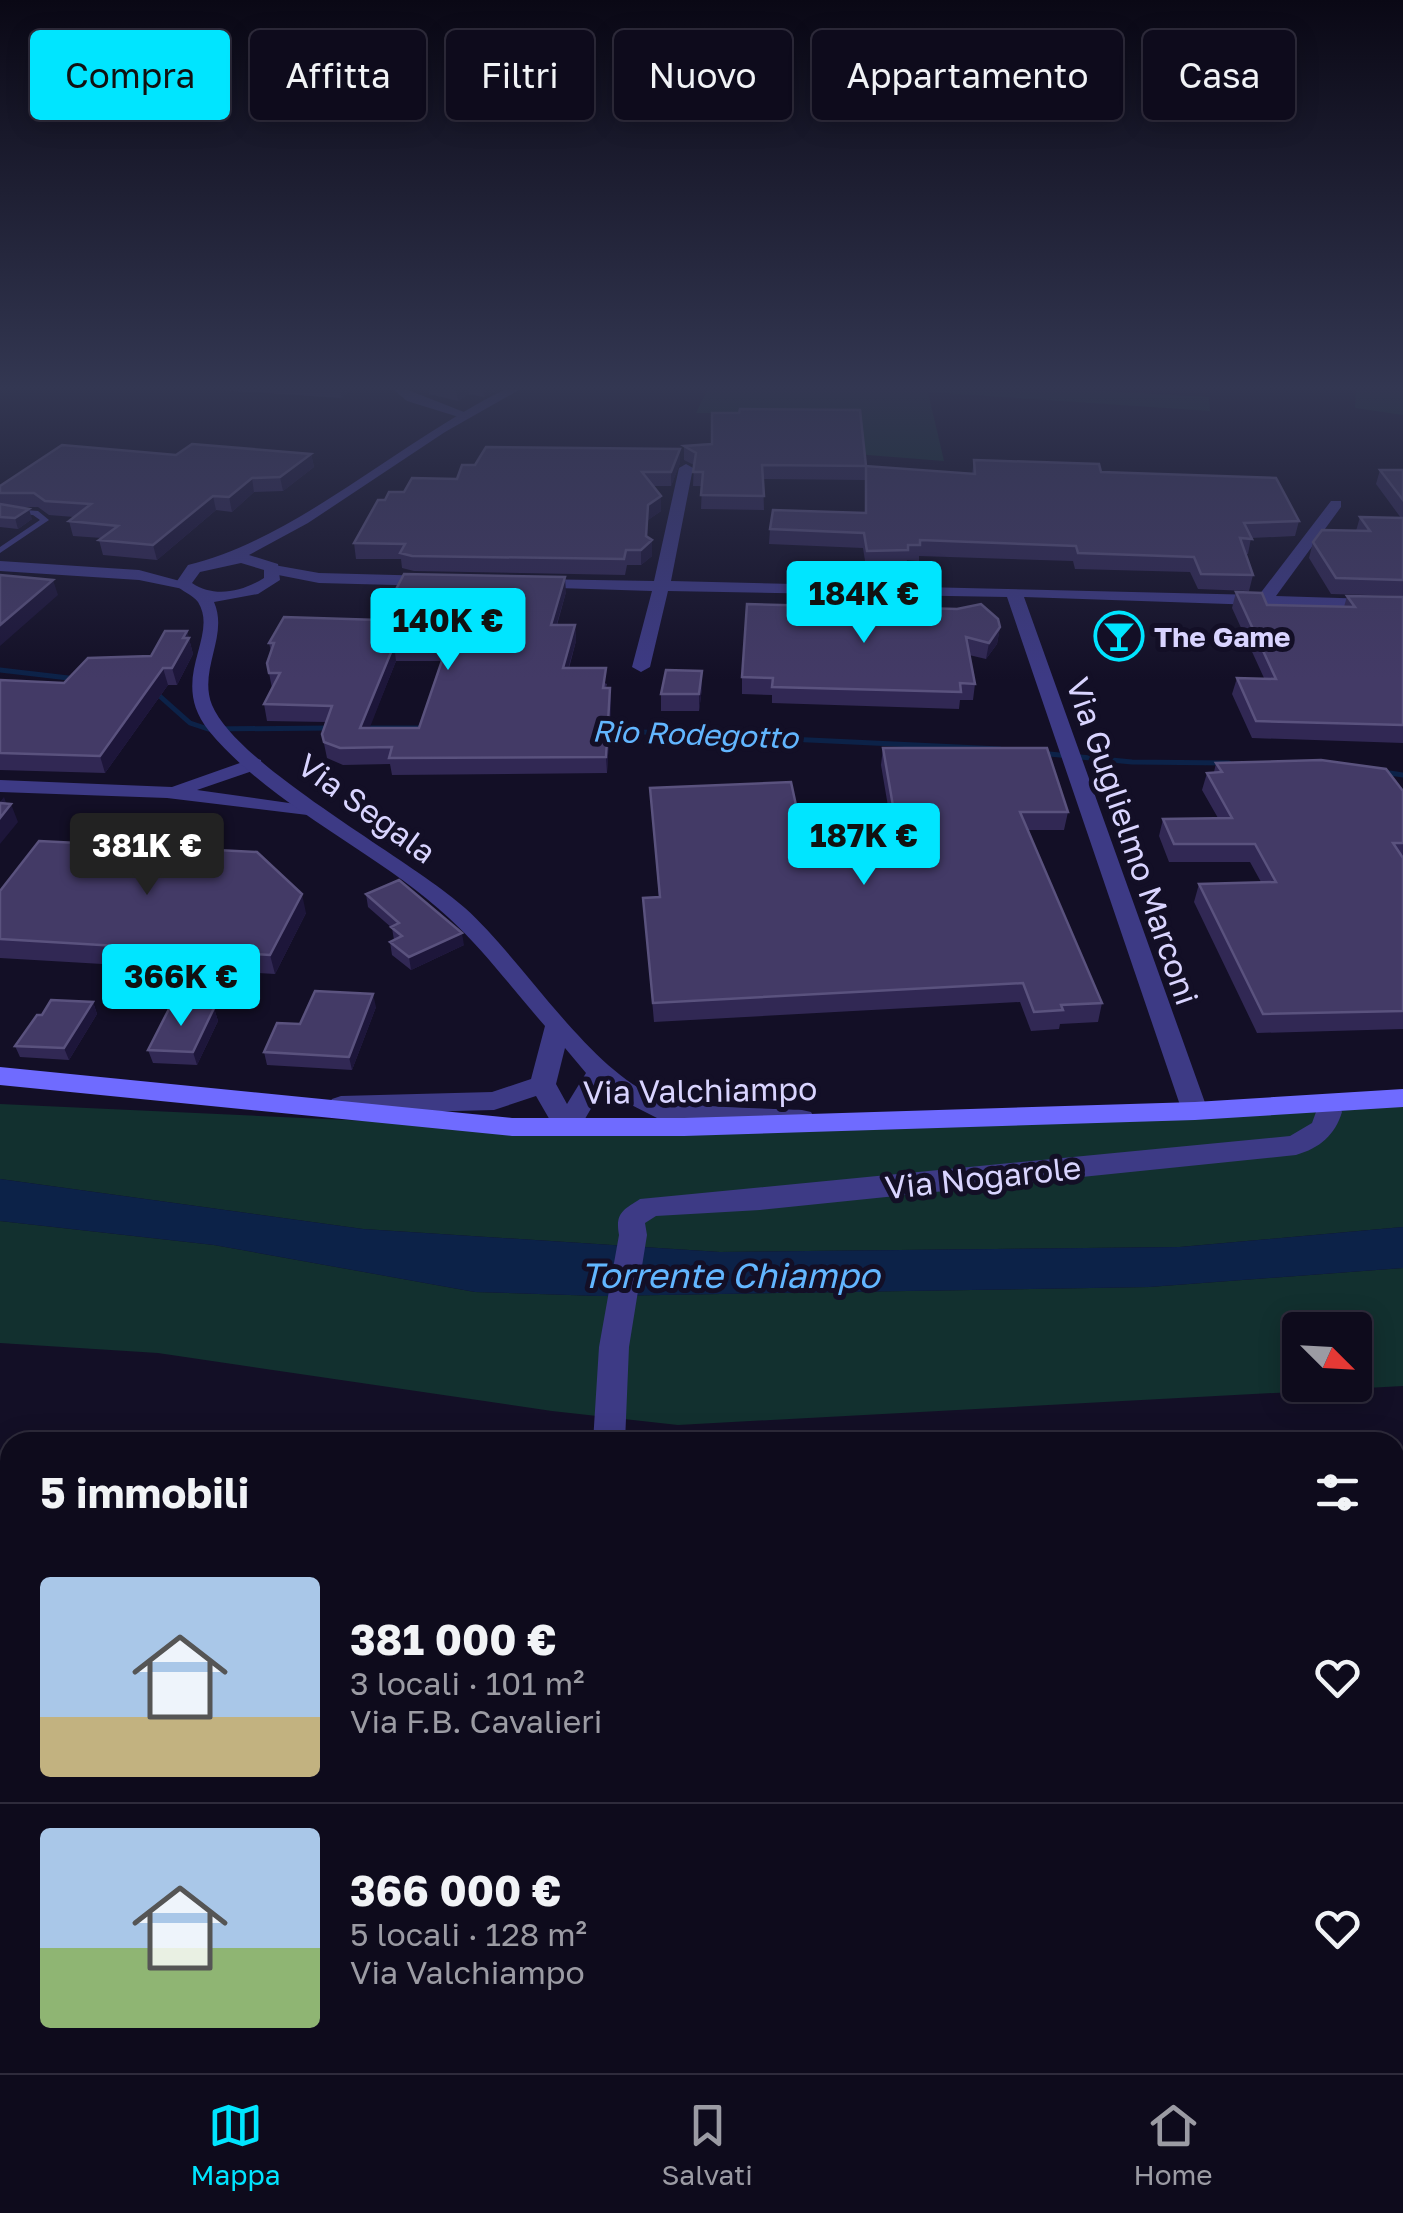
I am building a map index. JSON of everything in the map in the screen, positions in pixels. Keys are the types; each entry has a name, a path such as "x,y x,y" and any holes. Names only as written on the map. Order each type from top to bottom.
{"main road":[{"name":"Via Valchiampo","path":"0,1076 512,1126 567,1127 1196,1111 1403,1098"}],"street":[{"path":"139,575 230,559 268,542 352,487"},
{"path":"640,667 662,587 682,487"},
{"path":"1264,600 1336,504"},
{"path":"0,566 139,575 183,584 204,596 212,618 263,577 268,542"},
{"path":"230,559 263,577"},
{"path":"183,584 194,568"},
{"path":"204,596 263,577 445,582"},
{"path":"518,584 1014,592 1403,605"},
{"name":"Via Guglielmo Marconi","path":"1014,592 1196,1111"},
{"name":"Via Segala","path":"212,618 199,681 202,702 216,726 254,764 316,813 457,913 600,1071 632,1098 657,1109 837,1122"},
{"path":"167,792 200,786 254,764"},
{"path":"0,786 167,792 316,813"},
{"path":"558,1024 543,1084 567,1127"},
{"path":"567,1127 600,1071"},
{"path":"306,1105 494,1101 543,1084"},
{"name":"Via Nogarole","path":"609,1432 614,1347 633,1235 630,1219 650,1206 760,1200 1296,1145 1324,1128 1329,1112 1326,1103"}],"lane":[{"path":"0,510 36,514 45,520 0,551"}],"green space":[{"path":"1403,1096 1403,1227 1180,1247 720,1252 363,1229 0,1179 0,1104 652,1134"},
{"path":"0,1221 214,1245 475,1292 601,1296 1149,1287 1403,1268 1403,1386 1372,1388 1372,1312 1282,1312 1282,1393 678,1425 552,1411 158,1353 0,1343"}],"water":[{"name":"Torrente Chiampo","path":"0,1179 363,1229 720,1252 1180,1247 1403,1227 1403,1268 1149,1287 601,1296 475,1292 214,1245 0,1221"}],"building":[{"path":"0,487 241,487 229,497 213,496 153,545 99,540 118,526 69,521 91,504 45,501 34,493 0,493"},
{"path":"407,487 654,487 661,496 648,505 646,536 652,540 641,550 626,550 624,559 412,556 400,553 405,544 354,543 378,500 385,500 389,492 404,492"},
{"path":"702,487 763,487 764,496 701,495"},
{"path":"866,487 1281,487 1299,521 1244,523 1252,539 1240,538 1253,575 1201,574 1194,557 1078,553 1076,546 920,540 920,545 908,545 908,550 867,551 864,533 770,529 773,510 866,513"},
{"path":"1393,487 1403,487 1403,500"},
{"path":"0,504 29,509 15,518 0,517"},
{"path":"1360,517 1403,518 1403,580 1336,578 1313,542 1322,530 1370,531"},
{"path":"404,574 565,577 551,625 575,625 563,668 606,668 603,688 610,688 606,757 389,758 392,747 340,748 324,742 322,734 332,706 264,704 280,673 269,673 267,663 274,643 269,643 284,617 380,620","holes":["394,645 447,646 419,728 360,728"]},
{"path":"0,575 53,580 0,625"},
{"path":"1236,592 1262,593 1267,605 1355,607 1347,596 1403,597 1403,725 1256,721 1237,678 1276,679"},
{"path":"821,597 845,598 845,606 957,609 981,604 998,619 1000,627 989,643 966,637 975,684 960,683 961,692 772,687 773,678 742,677 747,604 819,606"},
{"path":"165,631 187,631 183,638 189,638 172,668 163,668 100,756 0,753 0,680 64,683 88,658 151,656"},
{"path":"666,670 702,671 699,694 661,694"},
{"path":"883,748 1047,748 1068,812 1020,812 1102,1003 1061,1005 1063,1010 1034,1012 1023,983 653,1003 643,898 660,897 650,788 791,782 802,833 897,829"},
{"path":"1321,760 1386,769 1403,791 1403,843 1393,843 1403,858 1403,1011 1263,1014 1199,884 1276,882 1255,844 1174,844 1163,819 1232,818 1207,773 1222,772 1216,763"},
{"path":"0,803 11,804 0,818"},
{"path":"39,841 257,852 302,894 270,955 0,939 0,891"},
{"path":"399,880 462,933 409,957 390,942 402,936 391,927 399,923 366,894"},
{"path":"315,991 373,994 349,1057 264,1052 277,1023 300,1024"},
{"path":"51,1000 93,1002 64,1048 15,1046 37,1015 42,1015"},
{"path":"171,1005 214,1008 193,1052 148,1050"}],"waterway":[{"name":"Rio Rodegotto","path":"0,670 77,679"},
{"name":"Rio Rodegotto","path":"154,691 190,723 208,729 331,728"},
{"name":"Rio Rodegotto","path":"360,728 426,728"},
{"name":"Rio Rodegotto","path":"600,730 1000,749"},
{"name":"Rio Rodegotto","path":"1039,753 1132,762 1229,763"},
{"name":"Rio Rodegotto","path":"1383,772 1403,775"}],"place":[{"name":"The Game","path":"1119,636"}]}
